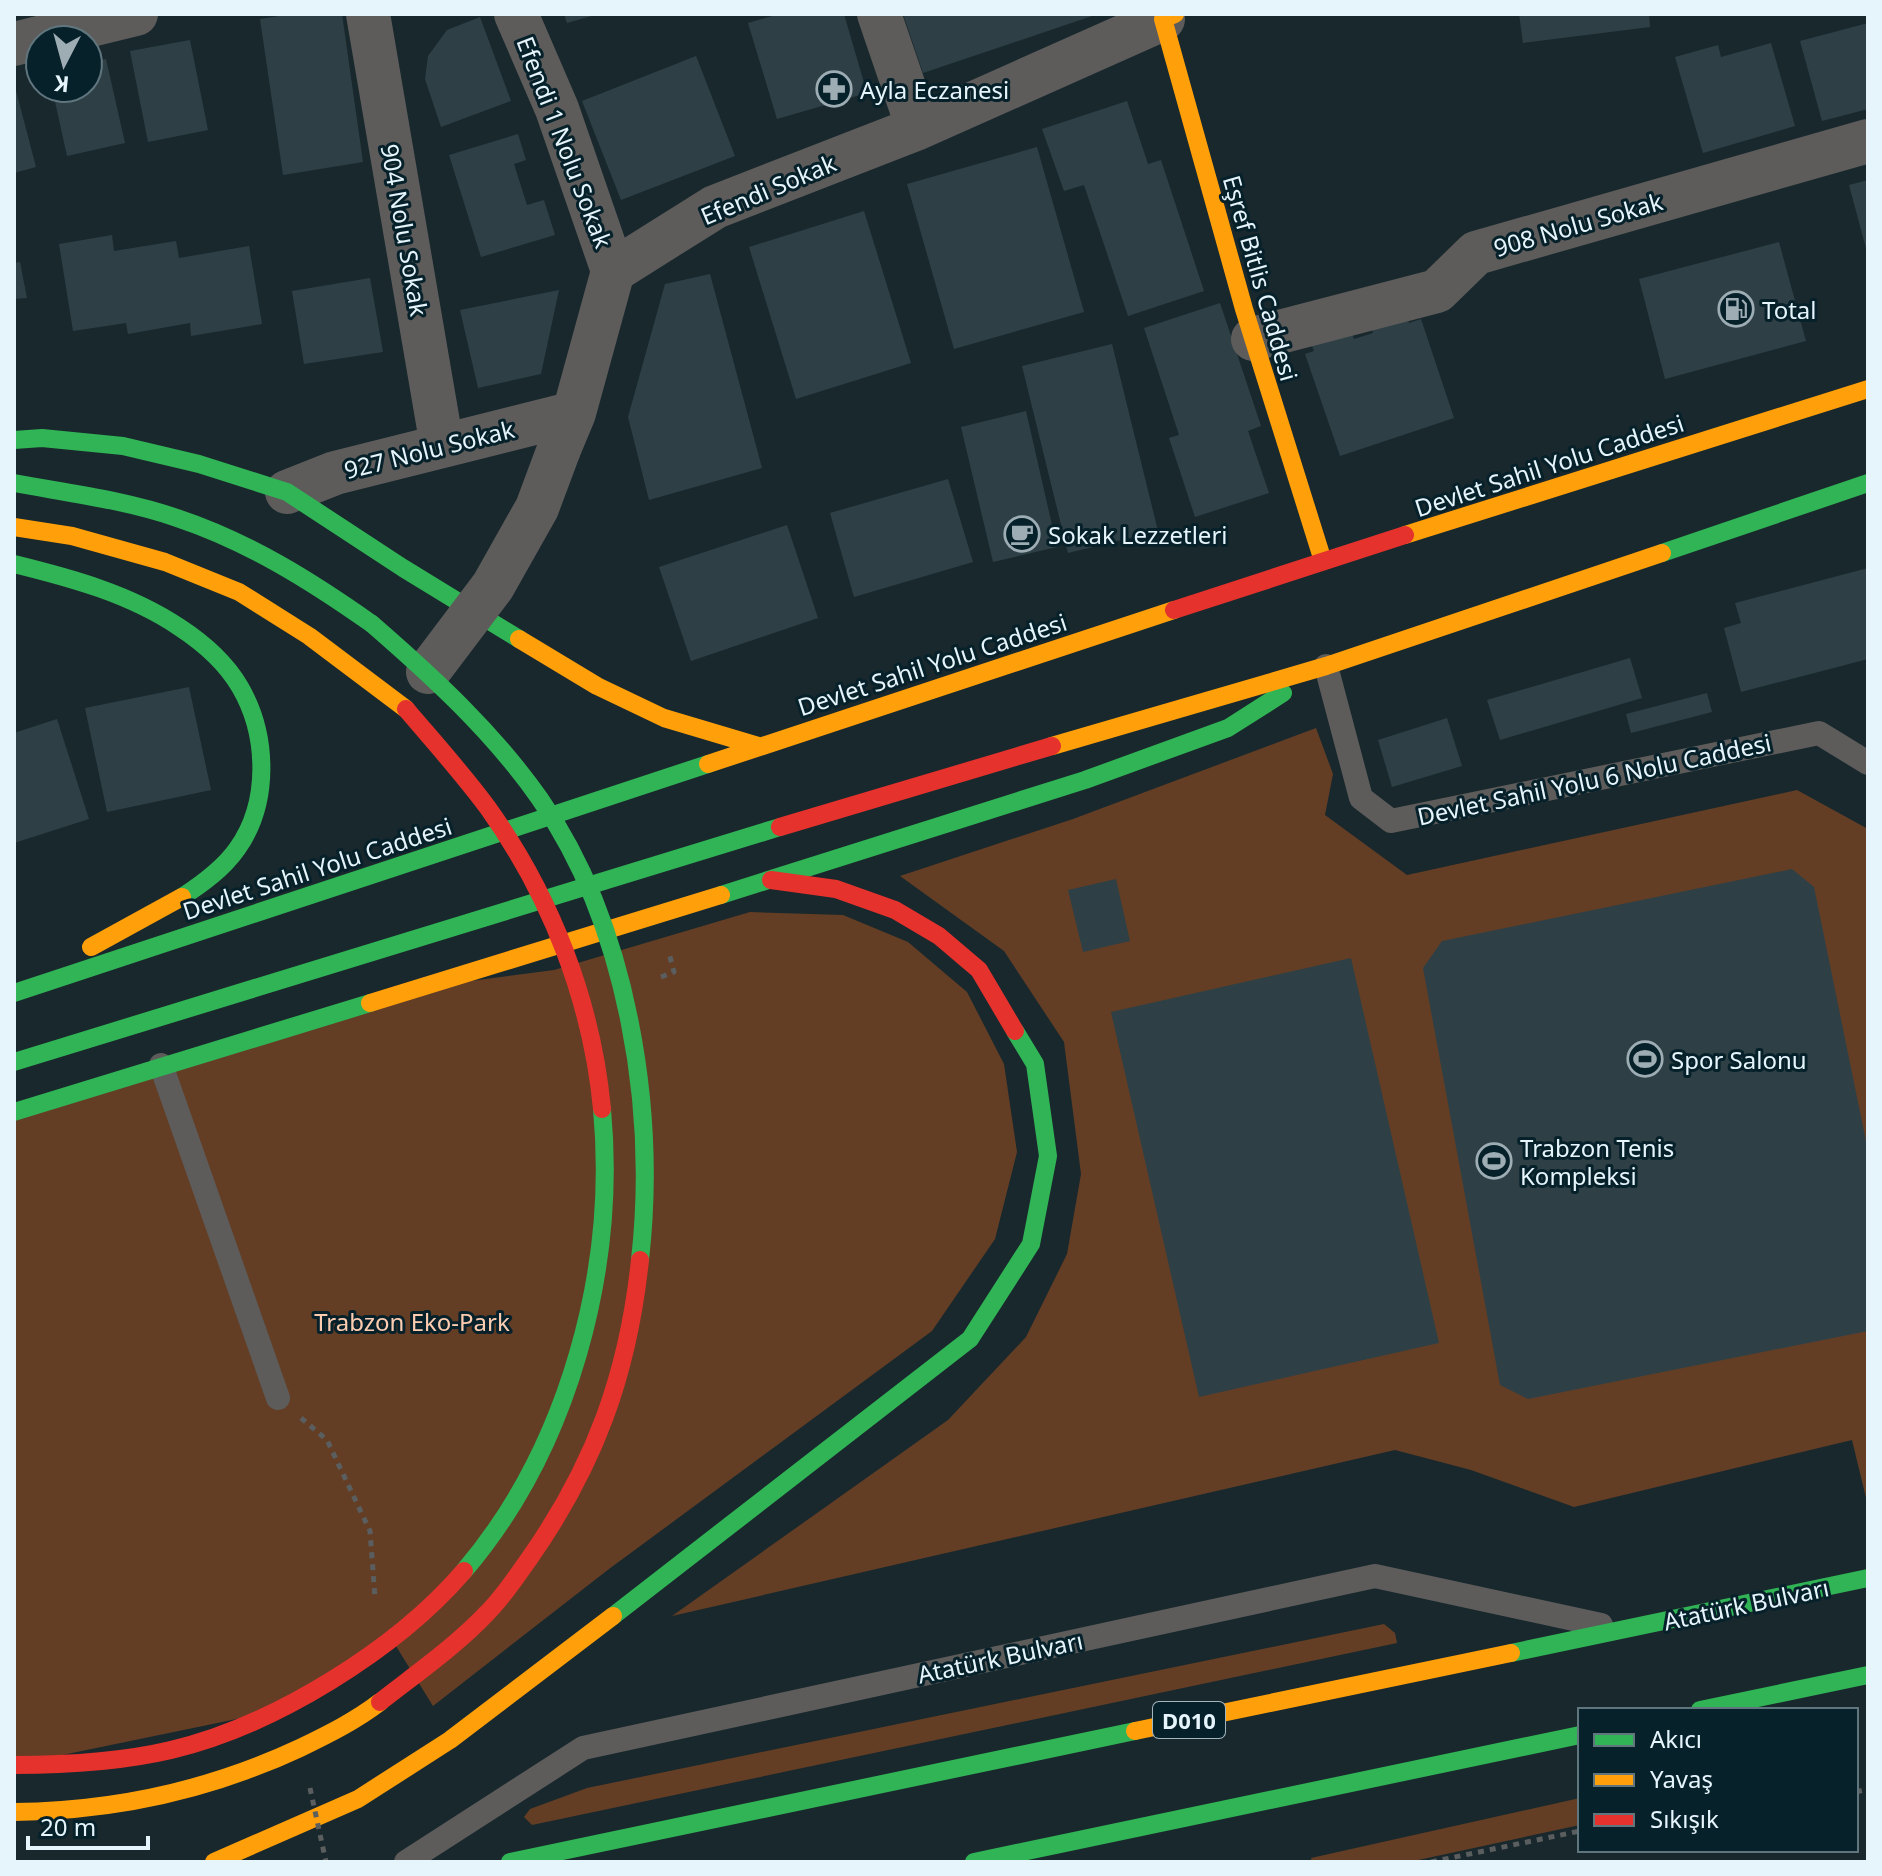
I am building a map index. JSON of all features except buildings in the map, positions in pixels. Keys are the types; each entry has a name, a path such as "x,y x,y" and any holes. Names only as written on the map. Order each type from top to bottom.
{"main road":[{"name":"Eşref Bitlis Caddesi","path":"1169,17 1253,339 1323,561"},
{"name":"Devlet Sahil Yolu Caddesi","path":"14,991 1323,561 1868,389"},
{"path":"14,440 42,438 123,446 199,464 287,492 403,568 597,686 664,718 758,746"},
{"path":"14,483 100,499 189,523 244,544 318,586 372,624 428,672 492,737 529,784 561,833 592,900 623,990 638,1053 648,1171 640,1263 626,1356 599,1437 557,1520 499,1601 438,1658 352,1722 259,1768 188,1793 67,1813 14,1812"},
{"path":"14,1062 816,816 1326,666 1868,483"},
{"path":"14,527 72,536 165,562 239,592 309,636 406,709 482,800 524,864 568,960 598,1063 605,1163 595,1273 580,1348 555,1420 503,1519 466,1570 373,1652 275,1711 213,1737 141,1757 66,1765 14,1765"},
{"path":"14,564 111,593 197,638 221,659 244,690 262,756 262,786 246,837 211,877 14,991"},
{"path":"14,1112 771,880 1085,780 1228,728 1326,666"},
{"path":"214,1862 358,1799 450,1740 559,1658 970,1339 1031,1244 1048,1156 1035,1064 979,970 939,936 895,910 836,889 771,880"},
{"name":"Atatürk Bulvarı","path":"510,1862 1868,1578"},
{"path":"1710,1708 1868,1675"},
{"path":"974,1862 1578,1735"}],"street":[{"path":"14,44 136,14"},
{"name":"904 Nolu Sokak","path":"368,14 442,446"},
{"name":"Efendi 1 Nolu Sokak","path":"516,14 557,109 613,271"},
{"path":"879,14 918,128"},
{"name":"Efendi Sokak","path":"613,271 715,207 918,128 1169,17"},
{"name":"908 Nolu Sokak","path":"1253,339 1437,291 1476,253 1868,141"},
{"path":"428,672 493,586 537,508 566,431 613,271"},
{"name":"927 Nolu Sokak","path":"287,492 335,473 442,446 566,431"}],"lane":[{"name":"Devlet Sahil Yolu 6 Nolu Caddesi","path":"1326,666 1361,798 1391,821 1819,733 1868,763"},
{"path":"161,1065 278,1398"},
{"name":"Atatürk Bulvarı","path":"406,1862 583,1748 1375,1576 1623,1630"},
{"path":"1028,1862 1077,1840"}],"path":[{"path":"278,1398 327,1440 370,1531 373,1594 381,1608"},
{"path":"300,1748 326,1862"},
{"path":"1431,1862 1578,1831"}],"green space":[{"name":"Trabzon Tenis Kompleksi","path":"1316,728 1333,774 1325,815 1407,875 1797,790 1868,829 1868,1506 1852,1440 1574,1507 1471,1470 1395,1450 672,1616 948,1420 1026,1337 1067,1254 1081,1174 1064,1042 1004,951 900,876 1073,819"},
{"name":"Trabzon Eko-Park","path":"750,912 843,915 908,942 967,992 1004,1064 1017,1152 995,1239 932,1331 609,1569 433,1706 391,1638 275,1711 14,1765 14,1112 426,987 554,970"},
{"path":"1384,1624 1395,1633 1397,1643 532,1825 524,1817 530,1809 587,1788"},
{"path":"1578,1798 1578,1825 1409,1862 1312,1862 1311,1858"}],"traffic: fast":[{"path":"14,440 42,438 123,446 199,464 287,492 519,639"},
{"path":"14,483 137,506 204,528 279,564 372,624"},
{"path":"1662,553 1868,483"},
{"path":"14,564 100,588 160,615 205,646 221,661 240,687 256,726 260,747 260,790 255,811 237,849 212,876 182,897"},
{"path":"372,624 461,706 522,774 570,849 595,903 615,961 639,1081 644,1142 640,1260"},
{"path":"721,895 1085,780 1228,728 1283,693"},
{"path":"14,993 708,764"},
{"path":"14,1062 780,827"},
{"path":"14,1112 370,1003"},
{"path":"613,1616 970,1339 1031,1244 1048,1156 1035,1064 1015,1031"},
{"path":"464,1571 501,1522 532,1469 558,1413 578,1354 593,1293 602,1231 605,1170 602,1109"},
{"path":"1511,1653 1868,1578"},
{"path":"1710,1708 1868,1675"},
{"path":"510,1862 1135,1731"},
{"path":"974,1862 1578,1735"}],"traffic: slow":[{"path":"1175,14 1163,19 1244,309 1323,561"},
{"path":"1405,535 1868,389"},
{"path":"14,527 72,536 165,562 239,592 309,636 406,709"},
{"path":"1052,746 1326,666 1662,553"},
{"path":"708,764 1174,610"},
{"path":"519,639 597,686 664,718 758,746"},
{"path":"370,1003 721,895"},
{"path":"91,947 182,897"},
{"path":"214,1862 358,1799 450,1740 613,1616"},
{"path":"1135,1731 1511,1653"},
{"path":"14,1812 125,1803 196,1787 300,1748 380,1702"}],"traffic: jam":[{"path":"1174,610 1405,535"},
{"path":"406,709 488,808 531,877 565,951 578,990 589,1029 602,1109"},
{"path":"780,827 1052,746"},
{"path":"771,880 836,889 895,910 939,936 979,970 1015,1031"},
{"path":"380,1702 450,1648 488,1612 510,1586 552,1524 590,1453 605,1417 627,1342 640,1260"},
{"path":"14,1765 93,1762 152,1754 210,1739 250,1723 291,1704 368,1656 404,1629 464,1571"}],"place":[{"name":"Ayla Eczanesi","path":"834,89"},
{"name":"Total","path":"1736,309"},
{"name":"Sokak Lezzetleri","path":"1022,534"},
{"name":"Spor Salonu","path":"1645,1059"},
{"name":"Trabzon Tenis Kompleksi","path":"1494,1161"}]}
